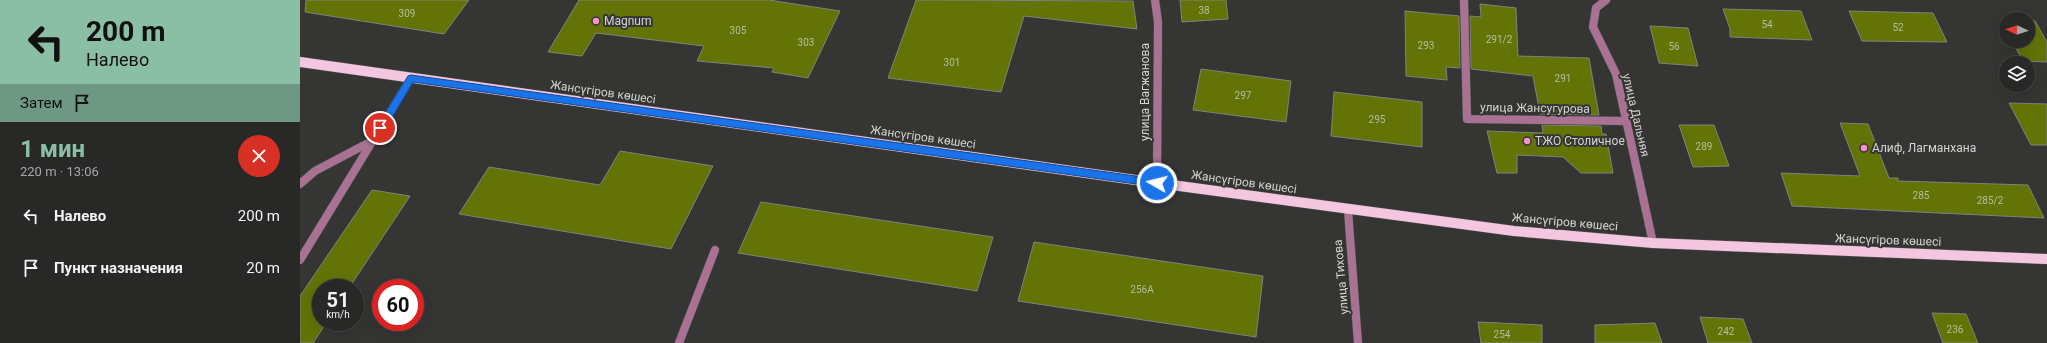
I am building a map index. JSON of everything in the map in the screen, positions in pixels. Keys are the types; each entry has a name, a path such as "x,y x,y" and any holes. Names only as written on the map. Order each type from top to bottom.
{"main road":[{"name":"Жансүгіров көшесі","path":"300,62 1348,210 1514,231 1653,243 2047,259"}],"street":[{"name":"улица Вагжанова","path":"1155,0 1158,22 1157,183"},
{"name":"улица Жансугурова","path":"1464,0 1467,119 1625,121"},
{"name":"улица Дальняя","path":"1606,0 1596,8 1593,27 1616,74 1625,121 1653,243"},
{"path":"300,260 411,78"},
{"path":"300,184 315,171 373,141"},
{"name":"улица Тихова","path":"1348,210 1358,343"},
{"path":"679,343 715,250"}],"building":[{"path":"306,0 469,0 444,34 305,12"},
{"path":"579,0 769,0 840,11 808,78 772,72 774,68 697,61 704,46 596,33 582,56 548,52"},
{"path":"916,0 1133,1 1137,29 1024,16 1001,92 888,78"},
{"path":"1180,0 1226,0 1228,19 1182,22"},
{"path":"1480,4 1516,8 1518,56 1589,58 1599,115 1540,114 1533,76 1471,69 1470,16 1481,17"},
{"path":"1723,9 1801,11 1812,40 1730,37 1730,29"},
{"path":"1405,11 1459,16 1460,68 1446,67 1447,80 1406,76"},
{"path":"1849,11 1933,13 1947,42 1862,41"},
{"path":"2035,21 2047,42 2047,62 2035,62 2035,56 2020,56 2016,48 2035,48"},
{"path":"1650,26 1688,28 1698,66 1659,63"},
{"path":"1201,69 1291,81 1286,122 1193,110"},
{"path":"1334,92 1422,102 1422,147 1331,136"},
{"path":"2009,103 2047,104 2047,145 2031,145"},
{"path":"1840,123 1868,124 1889,178 1898,178 1898,181 2028,185 2044,218 1792,206 1781,173 1860,176"},
{"path":"1542,125 1601,126 1602,134 1606,134 1613,173 1581,173 1563,157 1517,155 1517,173 1497,173 1487,131 1543,133"},
{"path":"1679,125 1714,125 1729,166 1693,167"},
{"path":"620,151 713,166 671,249 459,214 489,167 600,185"},
{"path":"372,190 410,196 355,279 312,279 312,331 321,331 313,343 300,343 300,296"},
{"path":"761,202 993,237 977,291 738,253"},
{"path":"1034,242 1263,276 1256,337 1018,301"},
{"path":"1932,313 1966,314 1978,343 1943,343"},
{"path":"1700,317 1743,319 1752,343 1708,343"},
{"path":"1478,322 1542,325 1542,343 1481,343"},
{"path":"1655,323 1662,343 1595,343 1595,325"}],"place":[{"name":"Magnum","path":"596,21"},
{"name":"ТЖО Столичное","path":"1527,141"},
{"name":"Алиф, Лагманхана","path":"1864,148"}],"route":[{"path":"380,128 411,78 1157,183"}]}
